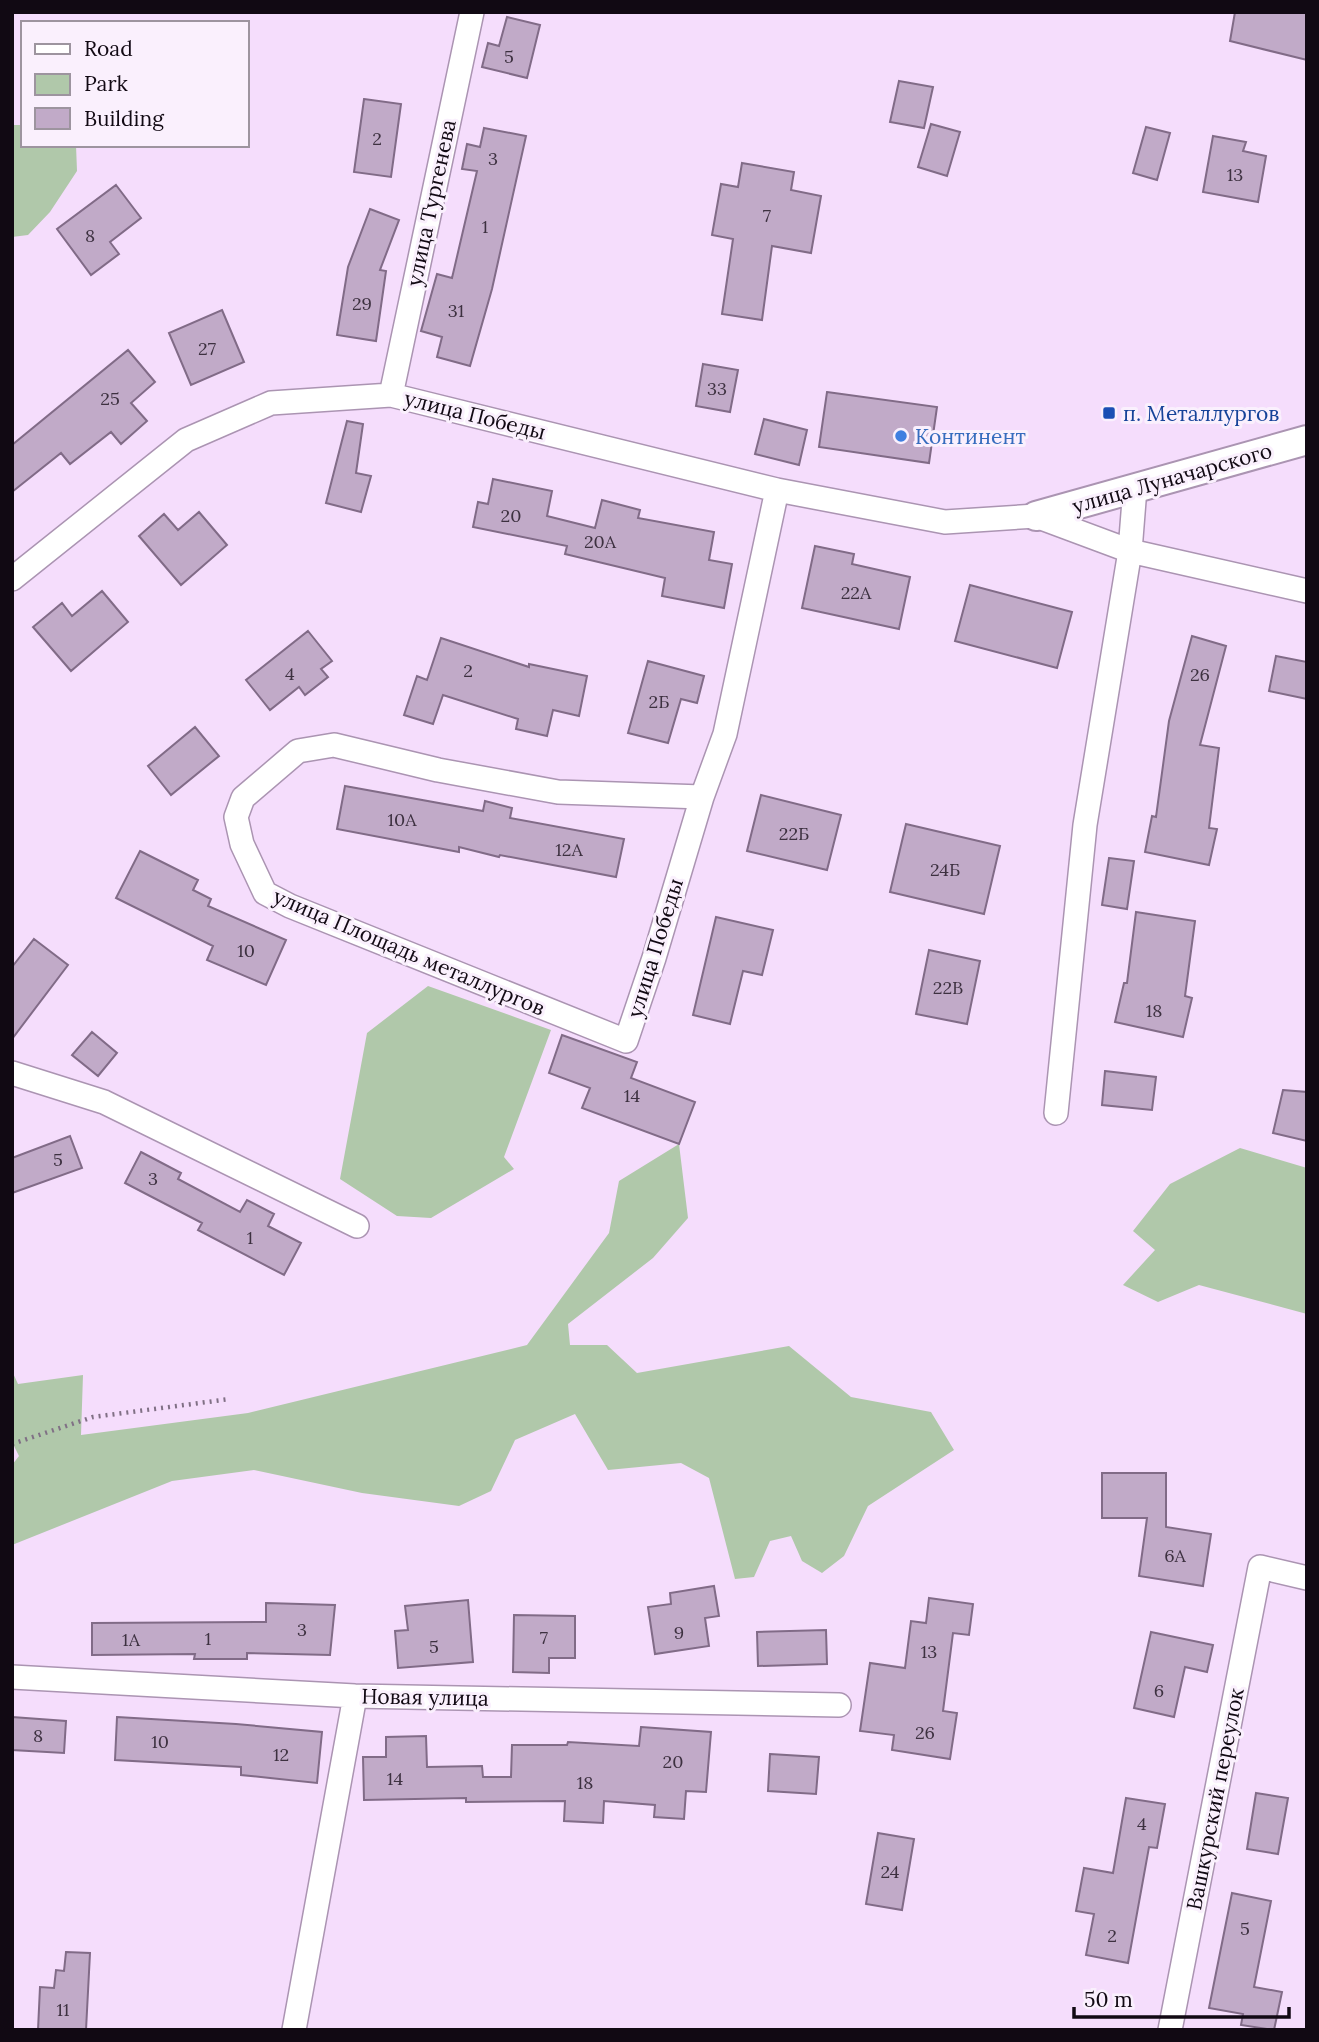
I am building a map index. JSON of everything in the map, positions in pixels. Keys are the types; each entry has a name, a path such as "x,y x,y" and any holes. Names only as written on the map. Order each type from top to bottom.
{"street":[{"name":"улица Тургенева","path":"391,395 472,12"},
{"name":"улица Победы","path":"12,579 186,440 271,403 391,395 777,490 945,522 1036,516 1130,551 1307,591"},
{"name":"улица Луначарского","path":"1036,516 1307,440"},
{"path":"1056,1113 1086,825 1130,551 1135,488"},
{"name":"улица Победы","path":"626,1041 724,734 777,490"},
{"name":"улица Площадь металлургов","path":"626,1041 290,906 265,893 242,844 236,817 243,798 298,751 334,745 438,770 558,792 702,797"},
{"path":"12,1073 104,1102 357,1226"},
{"name":"Вашкурский переулок","path":"1170,2030 1260,1567 1307,1578"},
{"name":"Новая улица","path":"12,1677 355,1696 839,1705"},
{"path":"294,2030 355,1696"}],"path":[{"path":"12,1444 93,1417 230,1399"}],"green space":[{"path":"12,125 21,125 21,147 76,147 77,171 50,212 28,235 12,237"},
{"path":"428,986 551,1030 504,1157 514,1169 431,1218 397,1216 340,1179 367,1033"},
{"path":"679,1144 688,1218 653,1258 568,1324 570,1345 607,1345 637,1373 789,1346 851,1397 931,1412 954,1450 868,1506 844,1556 822,1573 802,1561 791,1536 770,1541 754,1577 735,1579 709,1478 681,1463 608,1470 575,1414 515,1440 491,1491 459,1506 362,1493 254,1470 172,1481 12,1545 12,1465 19,1456 12,1442 12,1371 18,1384 83,1375 81,1435 248,1413 527,1345 609,1233 619,1181"},
{"path":"1240,1148 1307,1168 1307,1314 1199,1285 1158,1302 1123,1285 1155,1250 1133,1231 1170,1184"}],"building":[{"path":"1235,12 1307,12 1307,60 1230,41"},
{"path":"507,17 540,25 527,78 482,67 488,43 499,46"},
{"path":"899,81 933,87 924,128 890,122"},
{"path":"364,99 401,104 391,177 354,172"},
{"path":"931,124 960,132 947,176 918,167"},
{"path":"1146,127 1170,133 1157,180 1133,173"},
{"path":"484,128 526,136 492,289 470,366 437,357 442,337 421,331 437,274 452,278 477,171 462,169 467,144 480,147"},
{"path":"1213,136 1246,142 1243,151 1266,156 1258,202 1203,192"},
{"path":"742,163 794,172 791,190 821,196 811,253 772,246 762,320 722,314 733,239 712,235 721,184 738,187"},
{"path":"116,185 141,218 110,242 119,254 91,275 57,229"},
{"path":"370,209 399,220 380,270 386,271 376,341 337,335 348,267"},
{"path":"222,310 244,362 191,385 169,333"},
{"path":"128,350 155,382 131,403 147,421 121,444 111,432 70,464 61,453 12,492 12,445"},
{"path":"703,364 738,370 730,412 696,406"},
{"path":"827,392 937,407 929,463 819,447"},
{"path":"764,419 807,430 799,465 755,454"},
{"path":"347,421 363,424 356,473 371,476 361,512 326,503"},
{"path":"493,479 552,491 547,516 595,528 602,500 640,510 638,518 714,532 709,560 732,564 724,608 662,596 665,578 565,554 567,546 473,527 478,502 488,504"},
{"path":"199,512 227,545 181,585 139,536 164,514 178,530"},
{"path":"815,546 854,554 852,564 910,577 899,629 802,608"},
{"path":"970,585 1072,612 1057,668 955,641"},
{"path":"102,591 128,622 71,671 33,627 62,603 72,616"},
{"path":"308,631 332,661 321,669 328,677 305,695 299,687 270,710 246,680"},
{"path":"1192,636 1226,646 1200,745 1219,748 1209,828 1217,829 1209,865 1145,852 1152,816 1156,817 1169,721"},
{"path":"441,638 529,667 529,664 587,676 579,716 553,710 547,736 516,729 518,719 443,695 433,724 404,715 417,676 427,680"},
{"path":"1276,656 1307,662 1307,699 1269,691"},
{"path":"648,661 704,676 697,703 681,699 668,743 628,733"},
{"path":"195,727 219,756 171,795 148,766"},
{"path":"345,786 483,811 485,801 512,808 510,818 624,839 616,877 500,855 499,857 459,847 459,852 337,829"},
{"path":"761,795 841,815 827,870 747,851"},
{"path":"906,824 1000,846 984,914 890,892"},
{"path":"140,851 198,880 193,890 211,899 208,906 286,940 266,985 207,960 213,946 116,898"},
{"path":"1109,858 1134,861 1127,909 1102,905"},
{"path":"1136,912 1195,921 1185,996 1192,998 1183,1037 1115,1022 1124,983 1127,983"},
{"path":"716,917 773,930 762,975 743,971 730,1024 693,1015"},
{"path":"34,939 68,965 12,1039 12,967"},
{"path":"929,950 980,961 967,1024 916,1014"},
{"path":"92,1032 117,1053 98,1076 72,1055"},
{"path":"562,1035 637,1062 631,1078 695,1102 679,1144 582,1108 590,1088 549,1073"},
{"path":"1105,1071 1156,1077 1152,1110 1102,1105"},
{"path":"1283,1090 1307,1092 1307,1141 1273,1133"},
{"path":"70,1136 82,1168 12,1193 12,1158"},
{"path":"141,1152 181,1173 178,1179 240,1212 247,1200 274,1214 268,1226 301,1243 284,1275 198,1230 202,1223 125,1183"},
{"path":"1102,1473 1166,1473 1166,1527 1211,1534 1203,1586 1139,1576 1147,1518 1102,1518"},
{"path":"714,1586 719,1616 705,1618 709,1646 655,1654 648,1607 671,1604 670,1593"},
{"path":"929,1598 973,1604 969,1635 953,1633 943,1711 957,1713 950,1759 892,1750 894,1735 860,1731 870,1663 905,1668 911,1621 926,1623"},
{"path":"468,1600 473,1662 398,1668 395,1631 408,1630 405,1606"},
{"path":"266,1603 335,1605 330,1655 247,1653 247,1659 194,1659 195,1654 92,1655 92,1623 266,1622"},
{"path":"514,1615 575,1616 575,1658 549,1658 549,1673 513,1672"},
{"path":"826,1630 827,1664 758,1666 757,1632"},
{"path":"1151,1632 1213,1645 1207,1672 1185,1667 1174,1717 1134,1708"},
{"path":"12,1717 66,1721 64,1753 12,1750"},
{"path":"117,1717 322,1732 317,1783 241,1775 241,1767 115,1760"},
{"path":"641,1727 711,1732 706,1792 686,1791 684,1819 654,1817 655,1805 604,1801 603,1823 564,1821 565,1801 466,1802 466,1798 364,1800 363,1757 386,1757 386,1737 426,1736 427,1767 482,1766 483,1777 511,1777 512,1745 567,1745 568,1742 639,1746"},
{"path":"770,1754 819,1757 816,1794 768,1791"},
{"path":"1256,1793 1288,1798 1278,1854 1247,1849"},
{"path":"1126,1798 1165,1804 1157,1848 1149,1847 1128,1963 1086,1955 1094,1914 1076,1911 1084,1868 1113,1873"},
{"path":"878,1833 914,1839 902,1910 866,1904"},
{"path":"1232,1893 1271,1901 1254,1987 1282,1992 1274,2030 1241,2025 1243,2014 1209,2008"},
{"path":"66,1952 90,1953 86,2030 38,2030 40,1987 54,1988 56,1970 64,1971"}],"place":[{"name":"п. Металлургов","path":"1109,413"},
{"name":"Континент","path":"901,436"}]}
